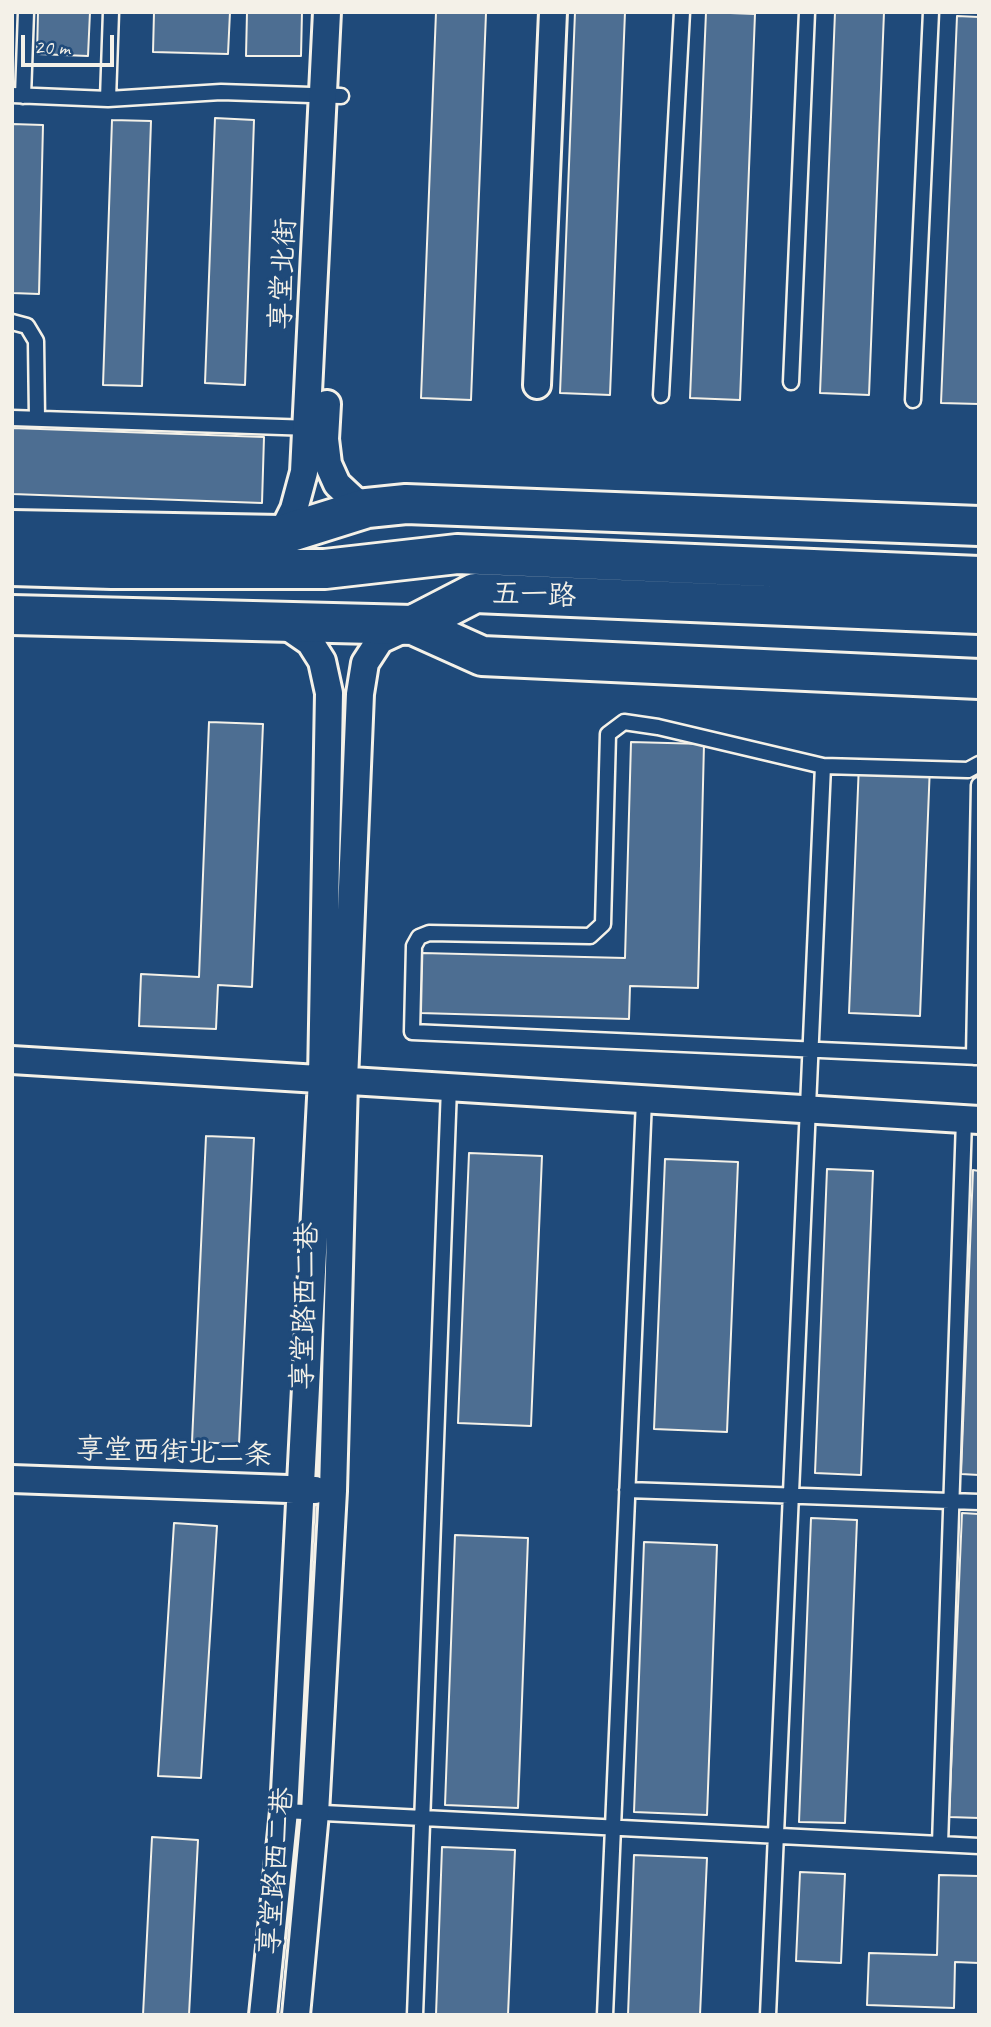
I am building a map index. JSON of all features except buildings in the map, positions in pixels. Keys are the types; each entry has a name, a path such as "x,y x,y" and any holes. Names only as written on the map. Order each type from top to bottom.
{"main road":[{"path":"227,569 281,535 367,508 406,504 979,526"},
{"path":"12,530 281,535"},
{"path":"12,536 112,569"},
{"path":"12,566 325,569 457,554 979,576"},
{"name":"五一路","path":"12,615 413,625 475,593 979,614"},
{"path":"413,625 482,656 979,679"}],"street":[{"name":"享堂北街","path":"327,12 332,96"},
{"name":"享堂北街","path":"281,535 294,509 316,428 332,96 345,12"},
{"path":"537,385 553,12"},
{"name":"享堂北街","path":"316,428 337,484 352,499 367,508"},
{"name":"享堂路西二巷","path":"281,622 310,642 322,662 329,693 333,1491 315,1813 296,2015"},
{"name":"享堂路西二巷","path":"264,2015 284,1811 299,1489 333,1080 360,694 365,663 380,640 413,625"},
{"path":"12,1060 972,1120"},
{"name":"享堂西街北二条","path":"12,1479 333,1491"}],"lane":[{"path":"26,12 18,95 108,99 221,92 332,96"},
{"path":"108,99 111,12"},
{"path":"661,395 682,12"},
{"path":"791,382 807,12"},
{"path":"913,400 931,12"},
{"path":"12,322 27,327 36,341 37,418"},
{"path":"12,418 316,428"},
{"path":"979,764 968,770 823,766 658,727 624,722 608,734 603,924 590,936 429,933 419,937 414,946 412,1032 976,1057 979,785"},
{"path":"768,2015 823,766"},
{"path":"415,2015 449,1087"},
{"path":"605,2015 644,1100"},
{"path":"940,1844 951,1501 972,1120"},
{"path":"628,1490 979,1502"},
{"path":"284,1811 979,1846"}]}
